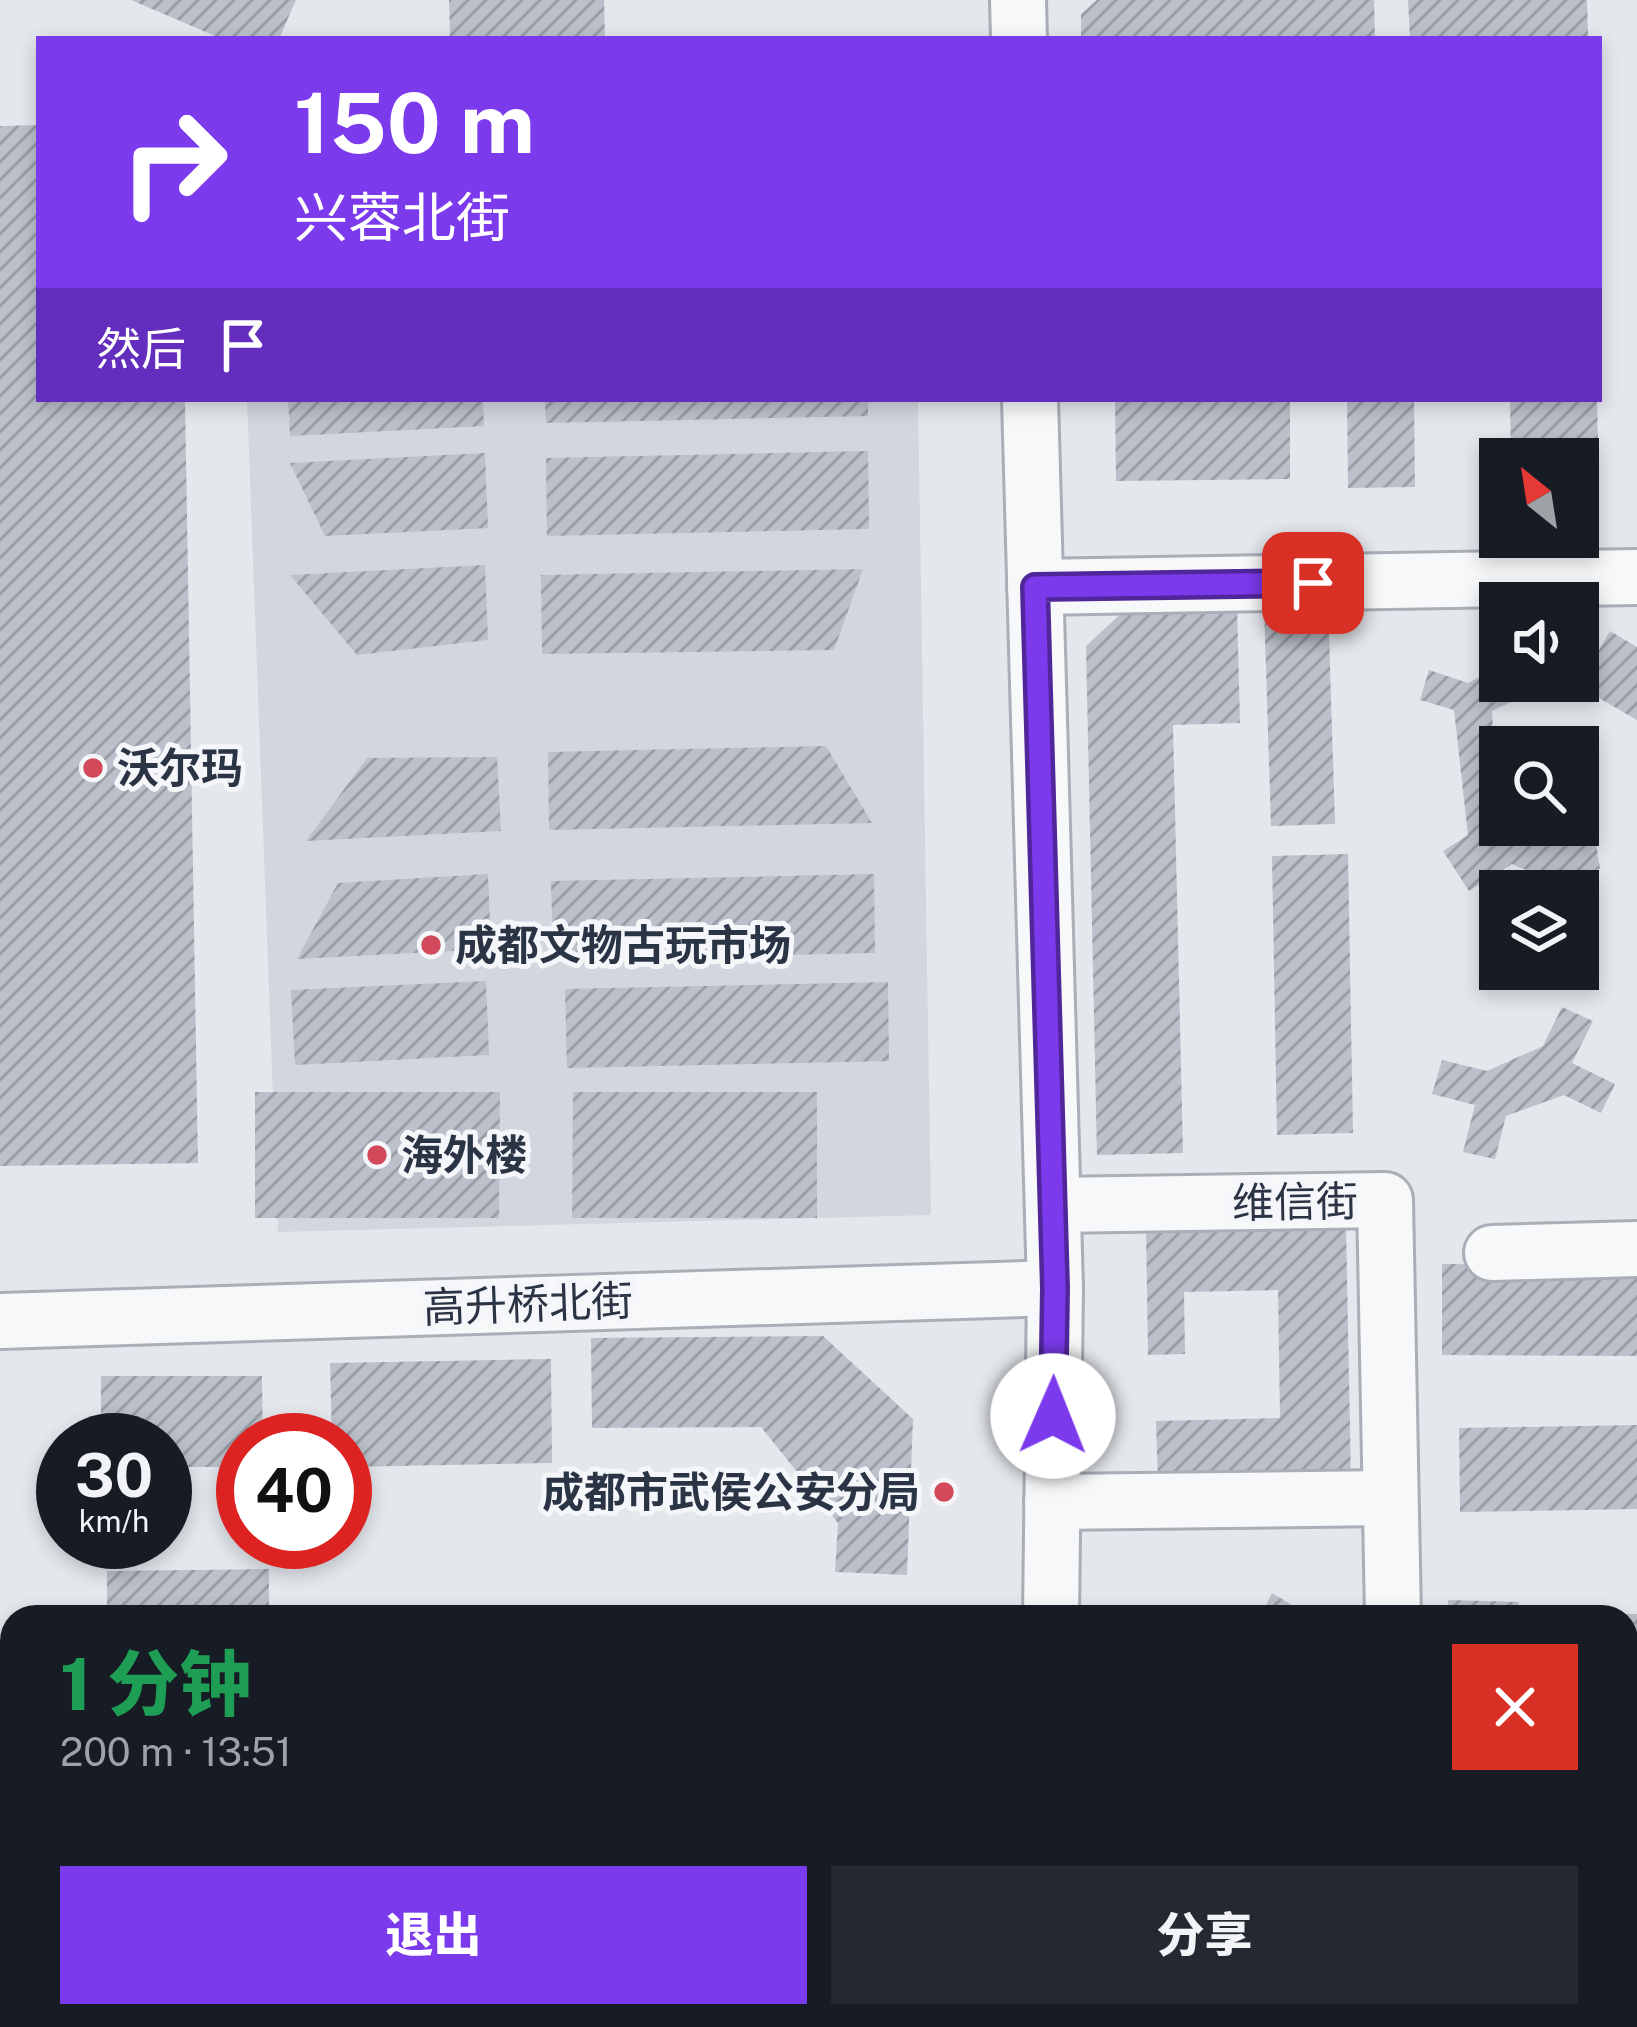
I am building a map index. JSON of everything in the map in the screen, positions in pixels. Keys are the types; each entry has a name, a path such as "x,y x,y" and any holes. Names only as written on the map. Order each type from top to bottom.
{"street":[{"path":"1018,0 1019,36"},
{"path":"1030,402 1055,1288 1051,1605"},
{"path":"1035,587 1637,577"},
{"name":"维信街","path":"1053,1204 1385,1200 1393,1605"},
{"path":"1492,1253 1637,1249"},
{"name":"高升桥北街","path":"0,1321 1055,1288"},
{"path":"1052,1502 1389,1498"}],"shaded area":[{"path":"247,402 918,402 931,1215 278,1232"}],"building":[{"path":"131,0 296,0 280,36 215,36"},
{"path":"449,0 604,0 605,36 450,36"},
{"path":"1097,0 1374,0 1375,36 1081,36 1081,14"},
{"path":"1408,0 1587,0 1588,36 1410,36"},
{"path":"36,125 36,402 185,402 198,1163 0,1166 0,126"},
{"path":"288,402 483,402 484,426 290,436"},
{"path":"545,402 868,402 868,416 546,423"},
{"path":"1115,402 1290,402 1290,479 1116,481"},
{"path":"1347,402 1414,402 1415,487 1348,488"},
{"path":"1510,402 1597,402 1598,438 1511,438"},
{"path":"868,451 869,529 547,536 546,458"},
{"path":"485,453 488,528 325,536 290,463"},
{"path":"485,565 488,640 357,655 290,575"},
{"path":"863,569 834,650 542,654 541,575"},
{"path":"1328,603 1335,824 1271,826 1264,606"},
{"path":"1237,606 1240,723 1173,725 1183,1153 1097,1155 1086,646 1126,609"},
{"path":"1610,631 1637,647 1637,720 1599,698 1599,650"},
{"path":"1429,670 1468,683 1479,678 1479,702 1511,702 1492,711 1493,726 1479,726 1479,846 1596,846 1600,869 1526,870 1512,864 1502,870 1479,870 1479,885 1469,891 1443,851 1468,835 1454,710 1420,700"},
{"path":"826,746 872,823 549,830 548,752"},
{"path":"497,757 501,831 306,841 367,758"},
{"path":"1348,854 1353,1133 1277,1135 1272,856"},
{"path":"488,874 491,949 297,959 338,883"},
{"path":"874,874 875,953 553,960 551,881"},
{"path":"486,981 489,1055 295,1065 291,990"},
{"path":"888,982 889,1061 567,1068 565,989"},
{"path":"1562,1007 1593,1021 1572,1063 1615,1084 1601,1113 1564,1095 1506,1116 1495,1159 1463,1152 1475,1105 1432,1094 1442,1060 1487,1071 1543,1046"},
{"name":"海外楼","path":"255,1092 500,1092 499,1218 255,1218"},
{"path":"573,1092 817,1092 817,1218 572,1218"},
{"path":"1346,1226 1351,1480 1158,1484 1156,1421 1280,1418 1278,1290 1184,1292 1185,1354 1148,1355 1146,1231"},
{"path":"1442,1264 1637,1265 1637,1356 1442,1355"},
{"path":"823,1336 913,1419 907,1575 835,1572 838,1523 761,1427 592,1428 591,1338"},
{"path":"551,1359 552,1463 372,1466 372,1413 331,1413 330,1363"},
{"path":"101,1376 262,1376 263,1413 216,1413 216,1467 192,1467 192,1413 101,1413"},
{"path":"1637,1425 1637,1509 1460,1512 1459,1428"},
{"path":"269,1569 269,1605 107,1605 107,1571"},
{"path":"1272,1593 1292,1605 1266,1605"},
{"path":"1448,1600 1519,1602 1519,1605 1448,1605"}],"place":[{"name":"沃尔玛","path":"93,768"},
{"name":"成都文物古玩市场","path":"431,945"},
{"name":"海外楼","path":"377,1155"},
{"name":"成都市武侯公安分局","path":"944,1492"}],"route":[{"path":"1053,1416 1055,1288 1035,587 1313,583"}]}
